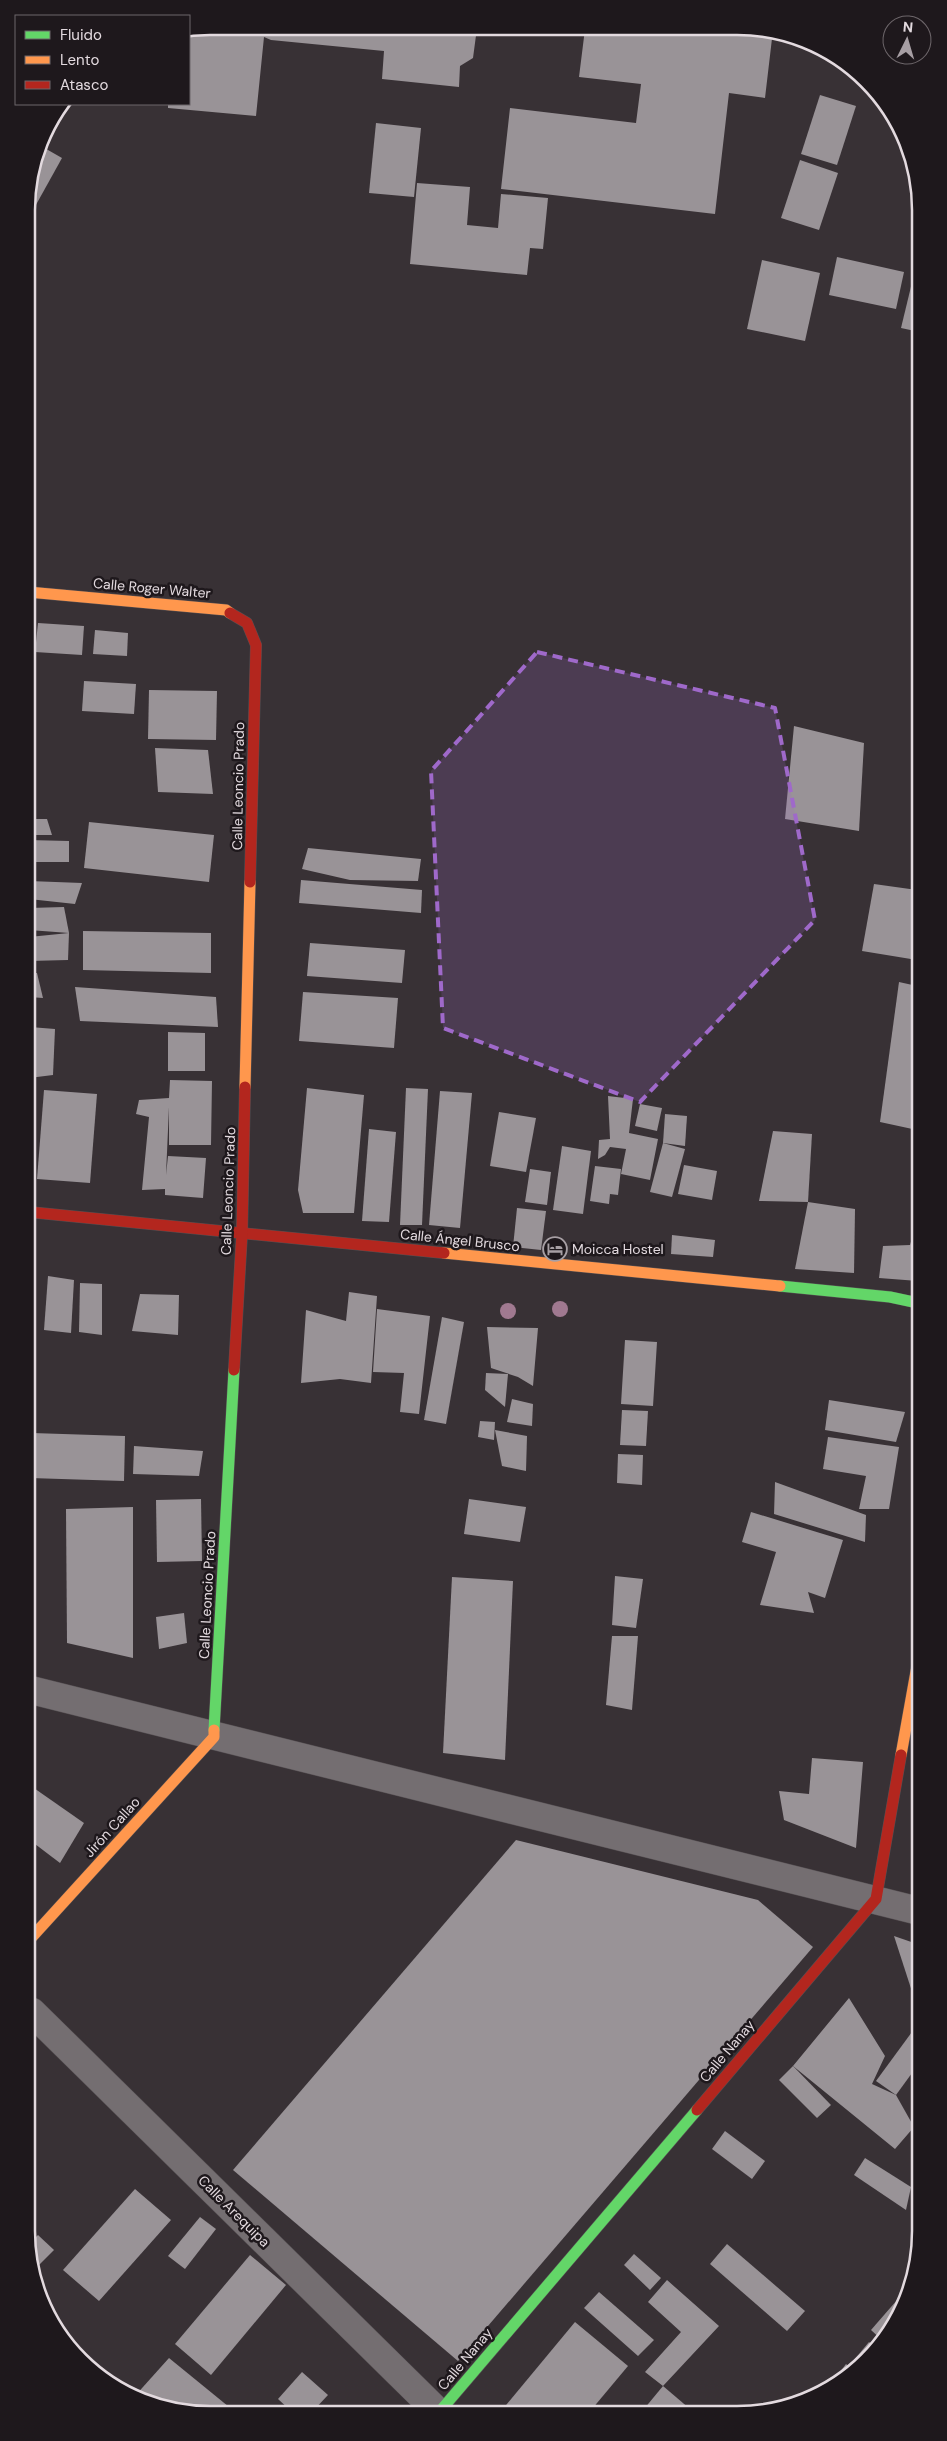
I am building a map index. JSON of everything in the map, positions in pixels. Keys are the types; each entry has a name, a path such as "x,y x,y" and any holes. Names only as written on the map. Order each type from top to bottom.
{"street":[{"name":"Calle Roger Walter","path":"35,593 226,610 247,623 256,645"},
{"name":"Calle Leoncio Prado","path":"214,1737 242,1233 256,645"},
{"name":"Calle Ángel Brusco","path":"35,1212 890,1297 912,1302"},
{"path":"35,1691 912,1909"},
{"path":"876,1899 912,1695"},
{"name":"Jirón Callao","path":"35,1934 214,1737"},
{"name":"Calle Nanay","path":"444,2406 876,1899"},
{"name":"Calle Arequipa","path":"35,2015 432,2406"}],"highlighted area":[{"path":"537,652 775,708 815,920 640,1102 443,1028 431,771"}],"building":[{"path":"199,35 476,35 473,58 460,66 459,87 382,79 384,51 271,40 264,37 256,116 168,108 168,105 190,105 190,37"},
{"path":"584,35 748,35 772,38 765,98 729,93 715,214 501,189 510,108 636,123 641,84 579,77"},
{"path":"820,95 856,106 837,165 801,154"},
{"path":"376,123 421,128 414,197 369,193"},
{"path":"46,149 62,158 35,207 38,176"},
{"path":"800,160 838,173 819,230 781,218"},
{"path":"417,183 470,187 467,225 498,228 501,194 548,198 543,249 530,248 527,275 410,264"},
{"path":"837,257 904,272 896,309 829,295"},
{"path":"762,260 820,273 805,341 747,329"},
{"path":"912,282 912,330 901,328"},
{"path":"38,623 84,626 82,655 35,652"},
{"path":"95,630 128,633 127,656 93,654"},
{"path":"84,681 136,684 134,714 82,711"},
{"path":"149,690 217,691 216,740 148,739"},
{"path":"794,726 864,743 859,831 785,819"},
{"path":"155,748 208,750 213,794 158,792"},
{"path":"35,819 47,819 52,835 35,835"},
{"path":"89,822 214,835 209,882 84,868"},
{"path":"35,840 69,841 69,862 35,862"},
{"path":"308,848 421,859 418,881 350,880 302,869"},
{"path":"301,880 422,890 421,913 299,903"},
{"path":"35,881 82,883 75,904 35,900"},
{"path":"874,884 912,889 912,959 862,951"},
{"path":"64,907 69,933 35,930 35,908"},
{"path":"83,931 211,933 211,973 83,970"},
{"path":"69,933 68,960 35,961 35,936"},
{"path":"310,943 405,950 402,983 307,976"},
{"path":"35,973 37,973 43,998 35,997"},
{"path":"899,982 912,985 912,1129 880,1122"},
{"path":"75,987 216,997 218,1027 80,1021"},
{"path":"303,992 398,998 394,1048 299,1041"},
{"path":"35,1027 55,1029 53,1075 35,1077"},
{"path":"168,1032 205,1033 205,1071 168,1071"},
{"path":"170,1080 212,1081 211,1145 169,1145 169,1107 166,1175 168,1156 206,1158 203,1198 165,1195 165,1189 142,1190 149,1117 136,1114 139,1100 169,1098"},
{"path":"307,1088 364,1095 354,1213 303,1213 298,1190"},
{"path":"406,1088 428,1089 422,1225 400,1225"},
{"path":"44,1090 97,1094 90,1183 37,1179"},
{"path":"440,1091 472,1093 460,1228 429,1225"},
{"path":"608,1096 633,1099 629,1133 658,1139 650,1180 621,1174 626,1149 610,1147 605,1155 598,1159 599,1140 610,1139"},
{"path":"640,1104 662,1108 657,1131 635,1126"},
{"path":"499,1112 536,1118 526,1172 490,1166"},
{"path":"665,1114 687,1116 685,1146 663,1143"},
{"path":"369,1129 396,1132 389,1222 362,1221"},
{"path":"773,1131 812,1134 808,1202 759,1201"},
{"path":"663,1143 685,1149 672,1197 650,1192"},
{"path":"562,1146 591,1151 583,1214 553,1210"},
{"path":"684,1165 717,1171 712,1200 678,1194"},
{"path":"595,1166 621,1169 618,1195 610,1194 609,1204 590,1201"},
{"path":"530,1169 551,1172 547,1205 525,1202"},
{"path":"808,1202 855,1209 854,1273 795,1269"},
{"path":"517,1208 546,1211 541,1250 513,1247"},
{"path":"672,1235 715,1240 713,1257 671,1254"},
{"path":"912,1238 912,1281 879,1278 883,1246 910,1245"},
{"path":"48,1276 74,1280 71,1333 44,1330"},
{"path":"80,1283 102,1284 102,1335 79,1332"},
{"path":"349,1292 377,1296 371,1383 340,1379 301,1383 306,1310 346,1321"},
{"path":"140,1294 179,1295 178,1335 132,1331"},
{"path":"377,1309 430,1316 419,1414 400,1412 404,1373 373,1372"},
{"path":"442,1317 464,1322 446,1424 424,1420"},
{"path":"487,1327 538,1328 533,1386 518,1377 491,1368"},
{"path":"625,1340 657,1342 653,1406 621,1404"},
{"path":"486,1373 508,1374 505,1407 485,1390"},
{"path":"512,1399 533,1404 532,1426 507,1422"},
{"path":"829,1400 905,1412 896,1442 825,1430"},
{"path":"622,1410 648,1411 646,1446 620,1445"},
{"path":"480,1421 495,1422 494,1440 478,1437"},
{"path":"495,1430 527,1436 526,1471 502,1466"},
{"path":"35,1433 125,1436 124,1481 35,1478"},
{"path":"828,1437 899,1447 889,1509 859,1509 866,1476 823,1469"},
{"path":"134,1446 203,1451 199,1476 133,1474"},
{"path":"618,1454 643,1455 642,1485 617,1483"},
{"path":"775,1482 866,1515 865,1542 774,1514"},
{"path":"201,1499 202,1561 157,1562 156,1500"},
{"path":"469,1499 526,1507 520,1542 464,1534"},
{"path":"133,1507 133,1658 67,1643 66,1509"},
{"path":"751,1512 843,1540 825,1598 808,1592 814,1613 760,1605 776,1552 742,1542"},
{"path":"615,1576 643,1579 636,1628 612,1625"},
{"path":"452,1577 513,1581 505,1760 443,1753"},
{"path":"184,1613 187,1643 159,1649 156,1617"},
{"path":"612,1636 638,1636 632,1710 606,1705"},
{"path":"812,1758 863,1762 856,1848 784,1820 779,1791 809,1794"},
{"path":"35,1789 84,1823 60,1863 35,1844"},
{"path":"516,1840 758,1900 813,1947 458,2361 233,2170"},
{"path":"894,1936 912,1942 912,1992"},
{"path":"849,1998 885,2056 872,2084 896,2095 912,2123 912,2129 895,2149 793,2066"},
{"path":"912,2032 912,2073 896,2095 876,2081"},
{"path":"793,2066 831,2105 817,2118 779,2080"},
{"path":"725,2131 765,2161 752,2179 712,2149"},
{"path":"865,2158 911,2187 906,2210 854,2175"},
{"path":"135,2189 171,2220 99,2301 63,2270"},
{"path":"200,2217 216,2229 185,2269 168,2256"},
{"path":"38,2235 54,2250 38,2266 35,2242 35,2238"},
{"path":"727,2244 805,2311 787,2331 710,2264"},
{"path":"634,2254 661,2278 650,2290 624,2265"},
{"path":"250,2255 286,2285 211,2375 175,2344"},
{"path":"667,2280 719,2326 663,2386 645,2372 681,2332 648,2302"},
{"path":"599,2292 654,2340 638,2356 584,2308"},
{"path":"899,2298 889,2318 877,2336 871,2330"},
{"path":"575,2322 628,2366 595,2406 505,2406"},
{"path":"869,2342 871,2343 861,2355 854,2360"},
{"path":"169,2358 228,2406 199,2406 176,2403 139,2391"},
{"path":"302,2372 328,2395 318,2406 286,2406 278,2399"},
{"path":"663,2386 686,2406 646,2406"}],"traffic: fast":[{"path":"780,1286 890,1297 912,1302"},
{"path":"214,1730 234,1370"},
{"path":"444,2406 697,2110"}],"traffic: slow":[{"path":"35,593 226,610 230,613"},
{"path":"245,1087 250,882"},
{"path":"444,1253 780,1286"},
{"path":"901,1755 912,1694"},
{"path":"35,1934 214,1737 214,1730"}],"traffic: jam":[{"path":"230,613 247,623 256,645 250,882"},
{"path":"234,1370 242,1233 245,1087"},
{"path":"35,1213 444,1253"},
{"path":"697,2110 876,1899 901,1755"}],"place":[{"name":"Moicca Hostel","path":"555,1249"}]}
